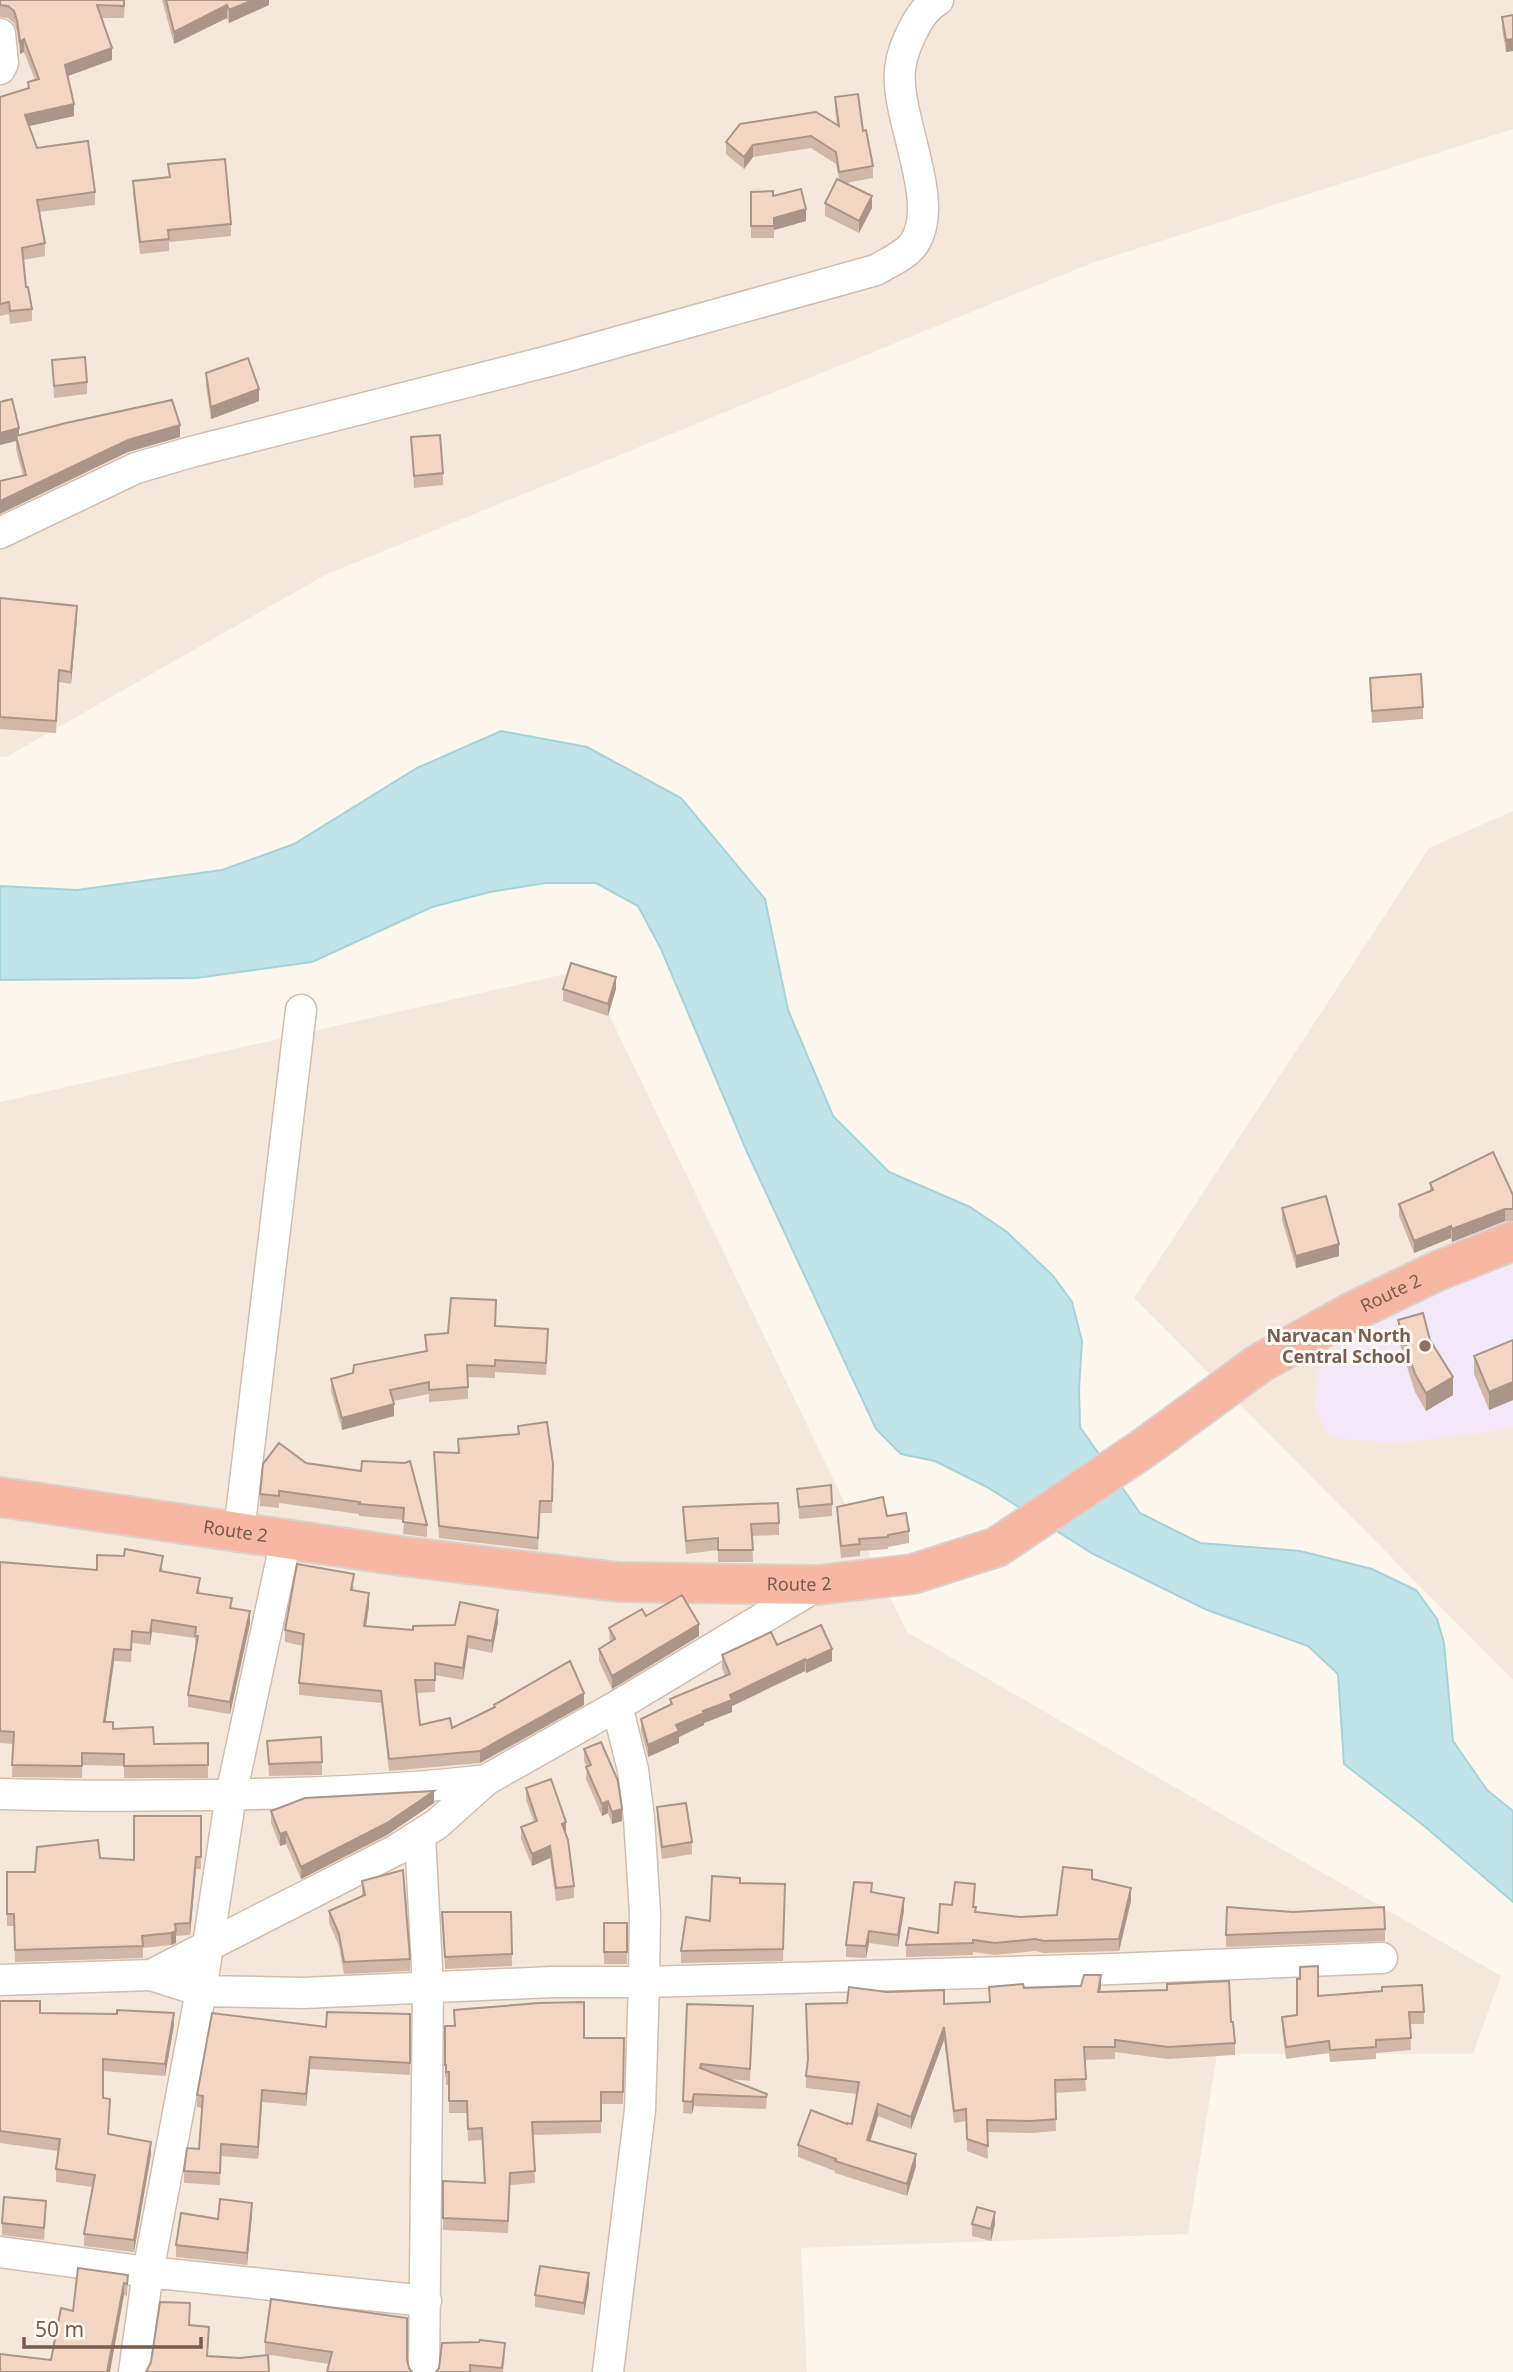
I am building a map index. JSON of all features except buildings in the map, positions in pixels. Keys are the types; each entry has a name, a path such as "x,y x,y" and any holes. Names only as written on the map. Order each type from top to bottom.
{"highway":[{"name":"Route 2","path":"0,1497 414,1557 618,1582 818,1585 913,1574 997,1547 1144,1448 1260,1363 1350,1312 1435,1272 1513,1241"}],"street":[{"path":"0,533 126,473 191,452 540,363 876,270 903,254 915,242 923,222 922,191 902,97 900,70 904,45 917,22 938,0"},
{"path":"0,34 3,63 0,69"},
{"path":"239,1532 301,1010"},
{"path":"134,2372 148,2272 209,1944 231,1795 286,1539"},
{"path":"151,1975 324,1889 420,1836 486,1780 617,1706 818,1585"},
{"path":"608,2372 640,2110 645,1913 633,1770 617,1706"},
{"path":"0,1794 108,1797 231,1795 422,1788 486,1780"},
{"path":"420,1836 428,1987 424,2372"},
{"path":"0,1980 151,1975 201,1991 303,1993 552,1982 644,1982 1113,1969 1382,1958"},
{"path":"0,2252 148,2272 426,2301"}],"shaded area":[{"path":"0,0 1513,0 1513,129 1092,263 327,574 6,757 0,757"},
{"path":"1513,811 1513,1680 1134,1298 1429,848"},
{"path":"587,969 907,1632 1501,1976 1473,2054 1217,2054 1188,2234 801,2248 807,2372 0,2372 0,1102"},
{"name":"Narvacan North Central School","path":"1513,1264 1513,1428 1402,1443 1330,1438 1314,1406 1318,1373 1358,1320"}],"water":[{"path":"501,731 587,747 681,798 765,899 788,1010 833,1116 889,1172 970,1207 1007,1232 1053,1276 1072,1302 1082,1341 1080,1427 1140,1513 1200,1543 1300,1551 1372,1569 1416,1590 1437,1619 1444,1643 1453,1741 1487,1790 1513,1811 1513,1902 1423,1825 1344,1764 1338,1674 1308,1646 1207,1610 1093,1554 987,1487 935,1461 901,1454 876,1429 747,1152 661,949 638,906 596,883 546,883 490,892 432,907 312,962 196,978 0,980 0,886 77,890 222,870 294,844 417,768"}],"place":[{"name":"Narvacan North Central School","path":"1425,1346"}]}
